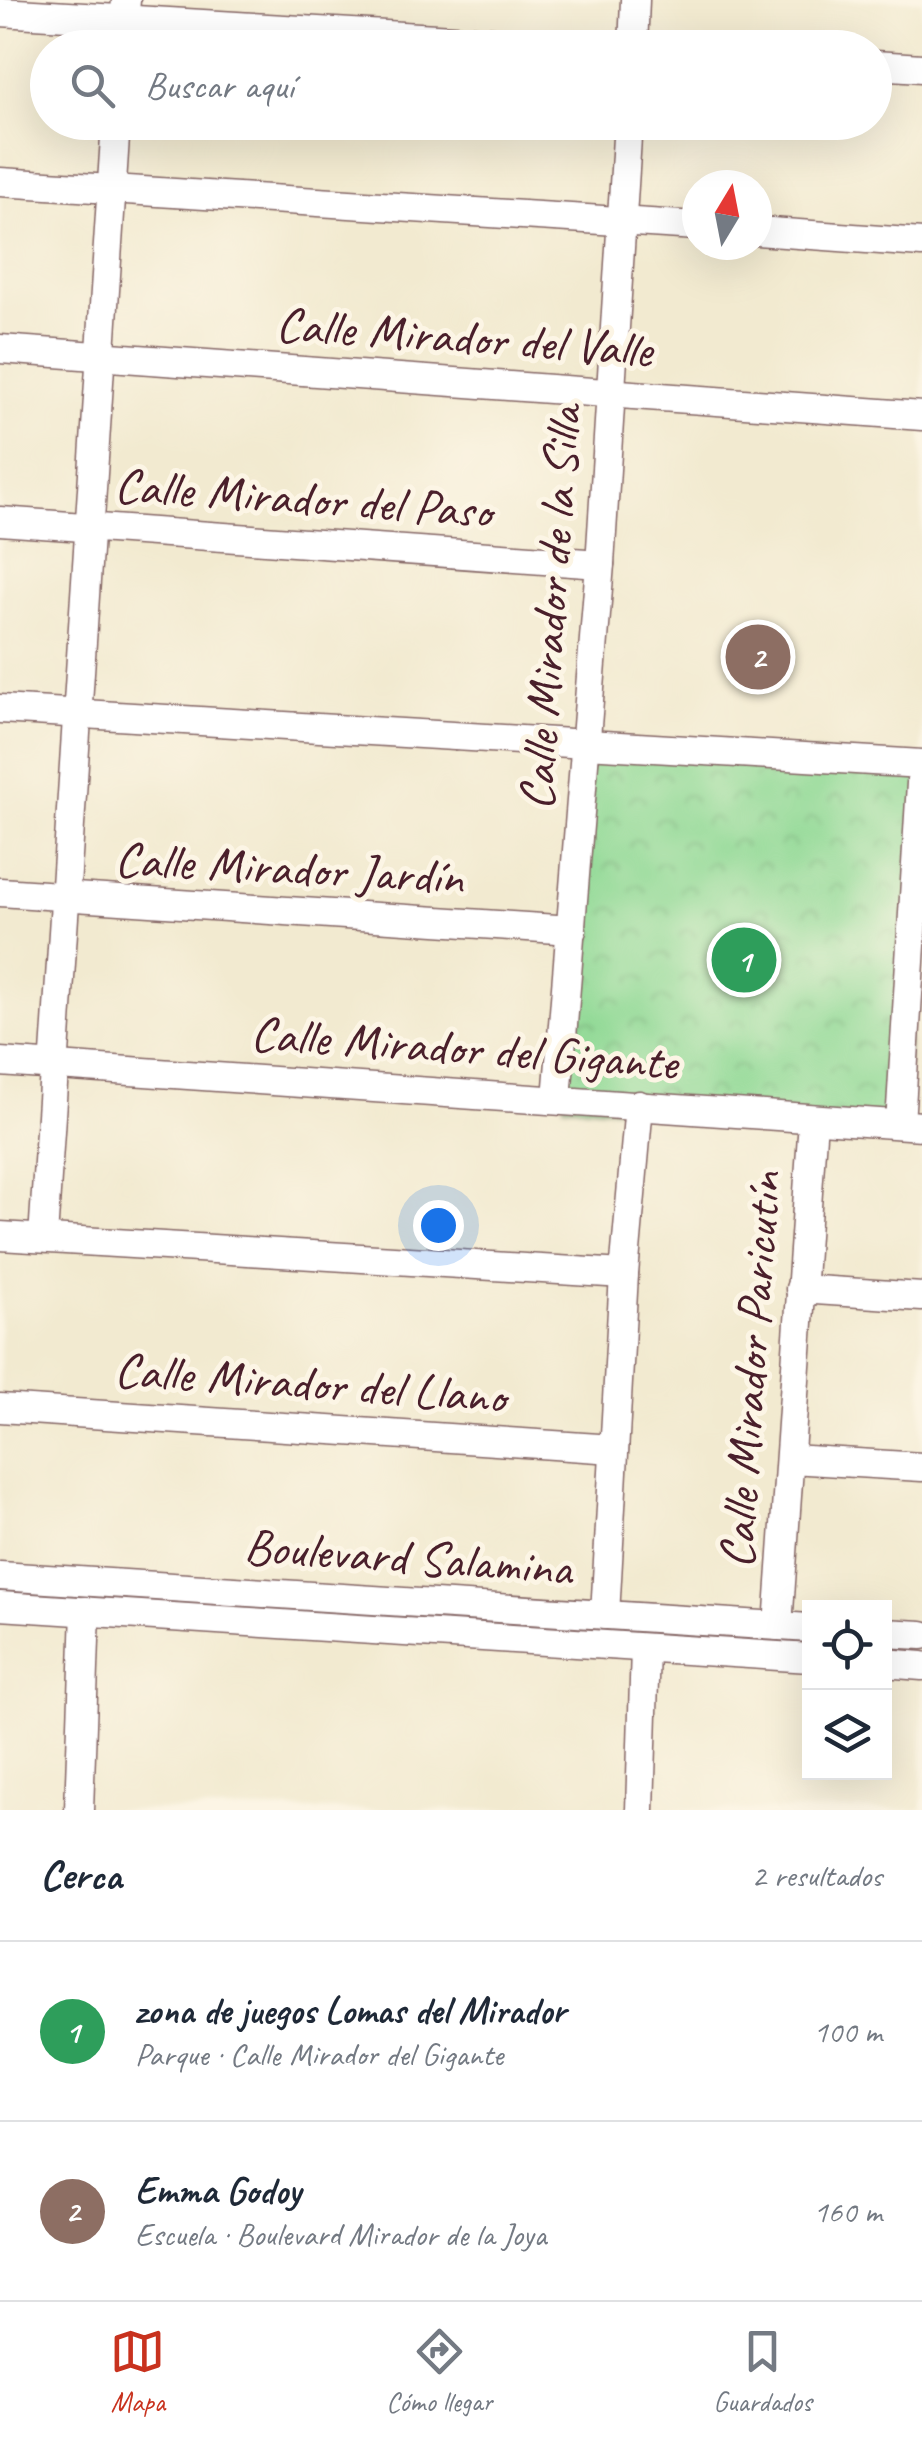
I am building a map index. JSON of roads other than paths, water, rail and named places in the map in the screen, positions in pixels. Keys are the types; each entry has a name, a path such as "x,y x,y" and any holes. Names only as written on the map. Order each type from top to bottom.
{"street":[{"path":"633,30 635,0"},
{"path":"0,12 259,30"},
{"path":"892,66 922,68"},
{"path":"43,1238 115,140"},
{"name":"Calle Mirador de la Silla","path":"557,1099 600,564 627,140"},
{"path":"0,182 682,225"},
{"path":"772,231 922,243"},
{"name":"Calle Mirador del Valle","path":"0,349 922,416"},
{"name":"Calle Mirador del Paso","path":"0,521 600,564"},
{"path":"0,709 922,766 911,1125"},
{"name":"Calle Mirador Jardín","path":"0,892 572,930"},
{"name":"Calle Mirador del Gigante","path":"0,1062 911,1125"},
{"path":"605,1615 624,1274 639,1105"},
{"name":"Calle Mirador Paricutín","path":"778,1626 813,1120"},
{"path":"0,1236 624,1274"},
{"path":"800,1289 922,1296"},
{"name":"Calle Mirador del Llano","path":"0,1408 614,1449"},
{"path":"790,1459 922,1467"},
{"name":"Boulevard Salamina","path":"0,1576 802,1628"},
{"name":"Boulevard Salamina","path":"0,1606 802,1658"},
{"path":"79,1810 86,1612"},
{"path":"892,1634 922,1636"},
{"path":"640,1810 645,1648"},
{"path":"892,1664 922,1666"}],"place":[{"name":"Emma Godoy","path":"758,657"},
{"name":"zona de juegos Lomas del Mirador","path":"744,960"}]}
